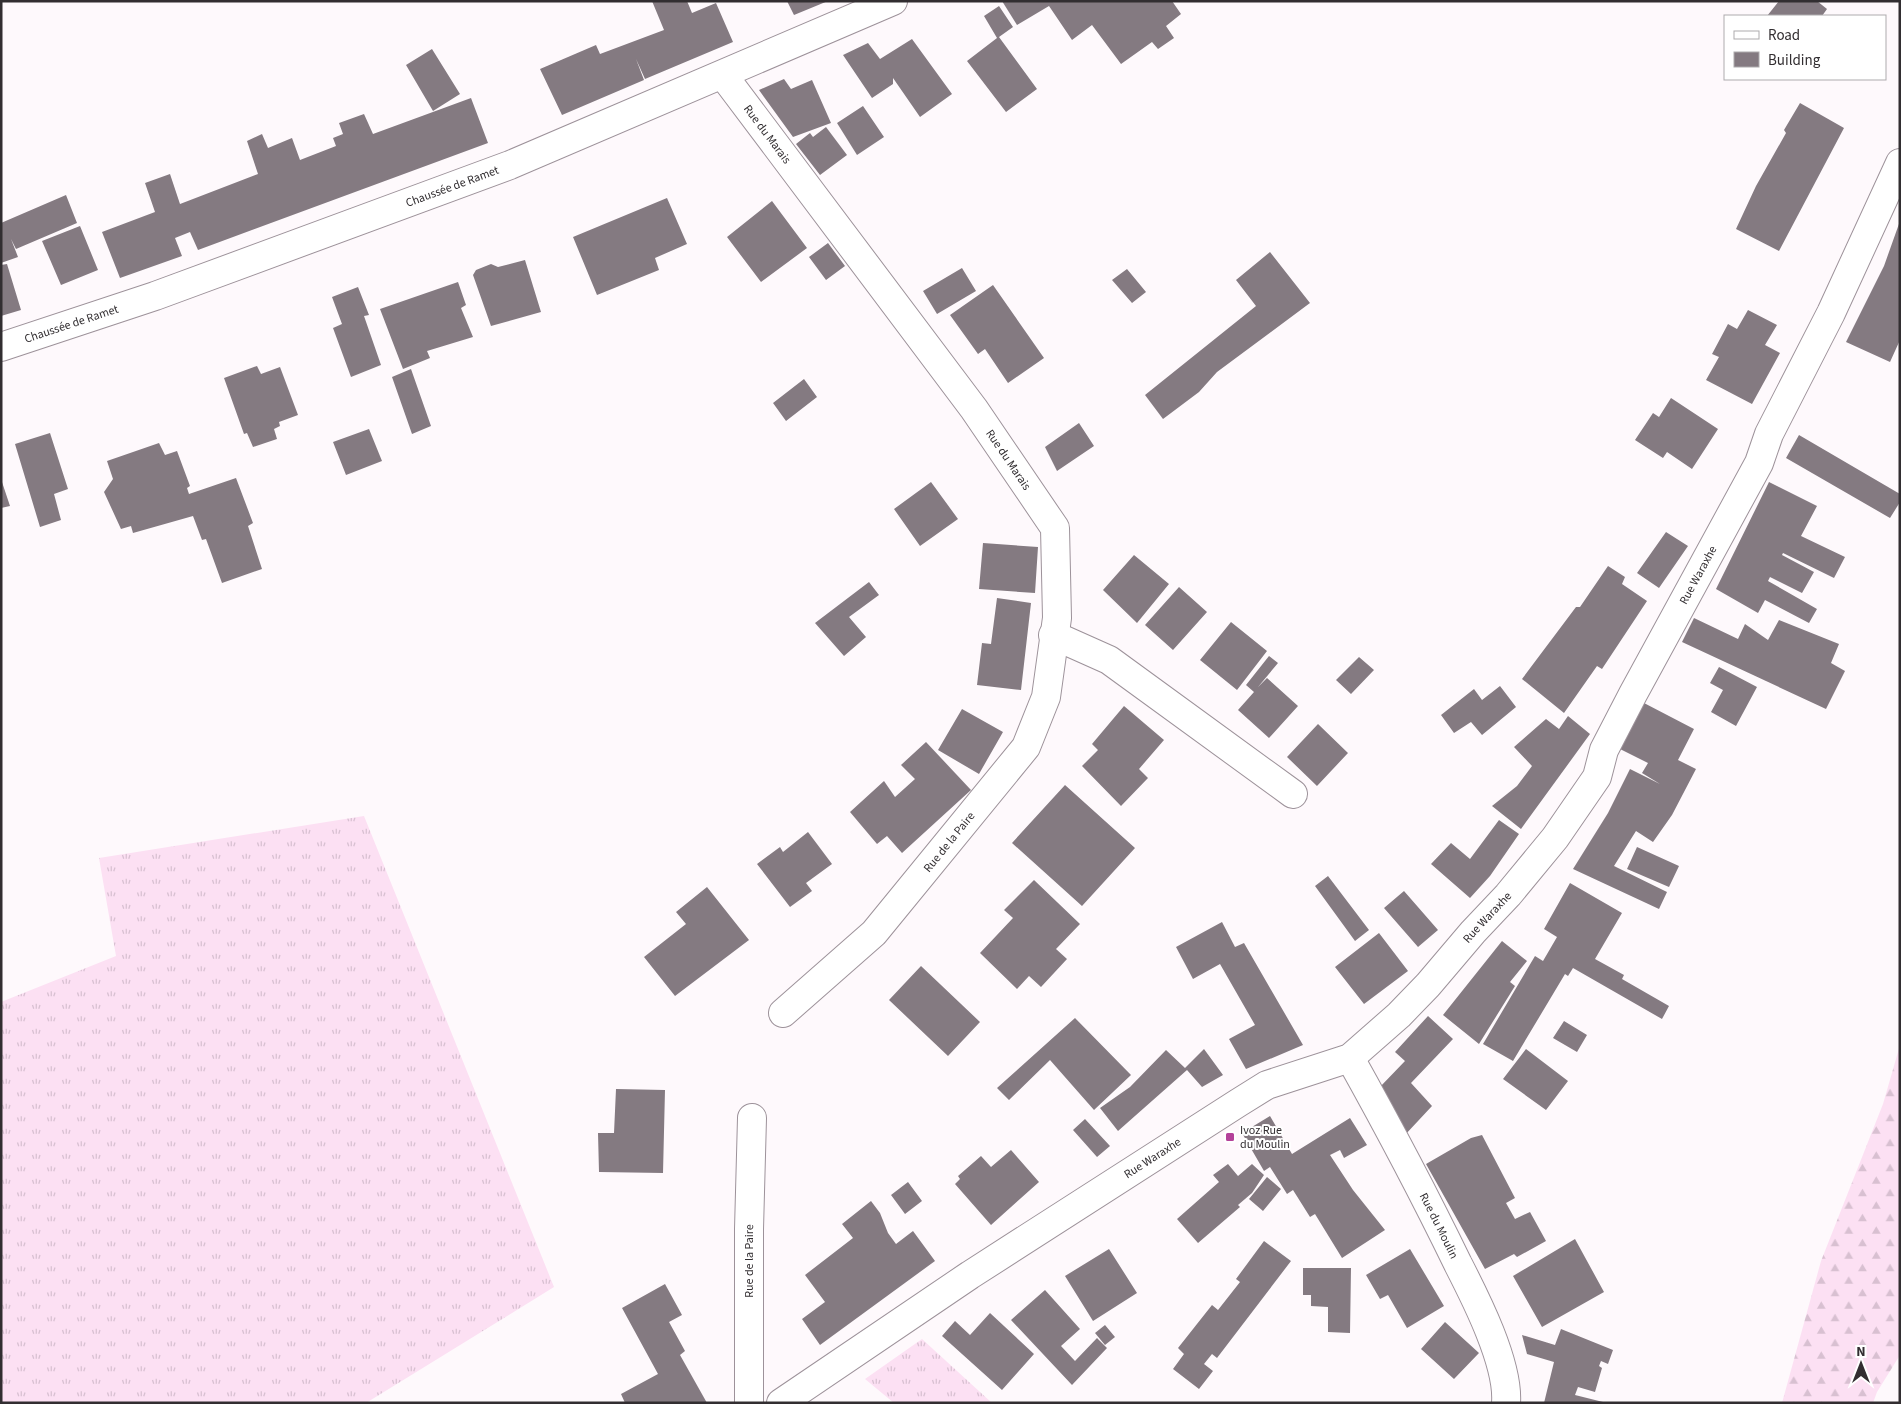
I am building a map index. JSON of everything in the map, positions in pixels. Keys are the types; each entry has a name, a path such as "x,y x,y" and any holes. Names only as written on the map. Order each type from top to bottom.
{"street":[{"name":"Chaussée de Ramet","path":"1,347 155,296 510,165 893,1"},
{"name":"Rue du Marais","path":"723,75 974,409 1054,528 1057,618 1053,635"},
{"name":"Rue Waraxhe","path":"781,1403 970,1274 1238,1103 1268,1086 1350,1058 1399,1015 1508,895 1555,838 1597,777 1604,750 1759,463 1768,434 1831,313 1900,163"},
{"path":"1053,635 1108,660 1293,794"},
{"name":"Rue de la Paire","path":"783,1013 874,933 1026,747 1046,697 1053,635"},
{"name":"Rue du Moulin","path":"1350,1058 1421,1186 1483,1314 1507,1387 1506,1403"},
{"name":"Rue de la Paire","path":"749,1403 749,1229 752,1118"}],"green space":[{"path":"364,816 554,1287 366,1403 1,1403 1,1002 116,956 99,858"},
{"path":"1900,1045 1900,1355 1877,1392 1873,1403 1782,1403 1821,1261 1883,1104"},
{"path":"922,1339 992,1403 894,1403 865,1379"}],"building":[{"path":"652,1 687,1 692,13 716,3 733,42 645,79 636,59 644,80 562,115 540,69 596,45 600,54 664,30"},
{"path":"787,1 828,1 794,15"},
{"path":"1002,1 1172,1 1181,14 1166,26 1174,38 1158,49 1152,42 1121,64 1092,25 1072,40 1049,6 1017,25"},
{"path":"1779,1 1817,1 1827,9 1823,15 1768,15"},
{"path":"999,6 1013,27 999,37 1037,89 1006,112 967,61 997,38 984,16"},
{"path":"912,39 952,94 920,117 893,78 893,84 872,98 843,55 868,43 880,59"},
{"path":"432,49 460,94 433,111 406,65"},
{"path":"784,79 791,89 812,80 831,123 793,137 759,90"},
{"path":"471,98 488,143 198,250 190,232 175,238 182,256 120,278 102,232 155,212 145,183 170,174 180,204 258,174 247,141 262,134 268,148 292,138 300,160 336,146 333,138 343,134 339,123 364,114 373,134"},
{"path":"1800,103 1844,128 1779,251 1736,229 1756,186 1786,133 1784,130"},
{"path":"863,106 884,137 857,155 837,123"},
{"path":"826,127 847,155 820,175 796,144 810,133 813,137"},
{"path":"66,195 77,223 16,249 11,239 18,257 1,263 1,223"},
{"path":"667,198 687,244 655,258 659,270 597,295 573,237"},
{"path":"772,201 807,248 761,282 727,237"},
{"path":"1900,221 1900,340 1890,362 1846,342 1884,266"},
{"path":"80,226 98,270 61,285 42,241"},
{"path":"828,243 845,266 826,280 809,257"},
{"path":"1270,252 1310,303 1217,372 1199,392 1163,419 1145,395 1256,306 1236,280"},
{"path":"525,260 541,312 491,326 473,275 476,270 491,264 498,267"},
{"path":"7,264 21,310 1,316 1,265"},
{"path":"962,268 976,291 937,314 923,291"},
{"path":"1127,269 1146,292 1132,303 1112,280"},
{"path":"458,282 466,305 461,308 473,337 427,351 430,358 403,369 380,309"},
{"path":"993,285 1044,358 1008,383 985,349 978,354 950,315"},
{"path":"358,287 369,315 364,316 381,365 351,377 333,328 342,324 332,297"},
{"path":"1748,310 1777,325 1765,345 1780,353 1752,404 1706,380 1719,357 1712,354 1728,324 1737,329"},
{"path":"257,366 261,374 280,367 298,415 279,422 280,426 274,429 277,439 253,447 247,433 244,434 224,378"},
{"path":"411,369 431,426 412,434 392,377"},
{"path":"804,379 817,397 786,421 773,403"},
{"path":"1671,398 1718,429 1692,469 1667,452 1663,458 1635,440 1653,413 1659,417"},
{"path":"1079,423 1094,446 1057,471 1045,447"},
{"path":"369,429 382,461 346,475 333,442"},
{"path":"50,433 68,489 54,494 61,520 40,527 15,444"},
{"path":"1799,435 1900,494 1900,502 1890,518 1786,458"},
{"path":"159,443 165,455 177,451 190,486 187,488 189,494 236,478 253,523 248,526 262,569 222,583 206,539 202,540 193,516 133,533 131,526 121,529 104,492 113,479 107,461"},
{"path":"1,479 10,506 1,508"},
{"path":"931,482 958,519 920,546 894,509"},
{"path":"1769,482 1817,506 1801,536 1845,557 1834,578 1783,553 1782,555 1814,572 1802,593 1770,577 1768,581 1817,609 1809,623 1765,600 1758,613 1716,589"},
{"path":"1666,532 1688,546 1659,588 1637,573"},
{"path":"983,543 1038,547 1035,593 979,589"},
{"path":"1134,555 1169,584 1137,623 1103,590"},
{"path":"1608,566 1625,577 1622,584 1647,601 1602,669 1597,666 1564,713 1522,679 1576,607 1580,607"},
{"path":"869,582 879,595 849,617 866,637 844,656 815,623"},
{"path":"1179,587 1207,612 1173,650 1145,625"},
{"path":"997,598 1031,603 1021,690 977,685 982,643 991,644"},
{"path":"1694,618 1738,639 1745,624 1768,640 1779,620 1839,644 1831,663 1845,671 1826,709 1682,642"},
{"path":"1231,622 1267,651 1237,690 1200,660"},
{"path":"1269,656 1278,663 1258,687 1267,678 1298,706 1269,738 1238,710 1254,692 1246,685"},
{"path":"1359,657 1374,670 1351,694 1336,680"},
{"path":"1719,667 1757,687 1736,726 1711,712 1723,690 1710,683"},
{"path":"1500,686 1516,707 1482,735 1471,722 1454,733 1441,715 1474,689 1482,700"},
{"path":"1644,703 1694,729 1678,760 1696,769 1672,815 1653,842 1636,831 1614,866 1667,892 1659,909 1573,869 1608,813 1630,769 1660,784 1642,773 1648,763 1620,749"},
{"path":"1124,706 1164,740 1139,769 1148,778 1121,806 1082,766 1098,750 1092,744"},
{"path":"962,709 1003,732 979,774 938,750"},
{"path":"1568,716 1590,734 1521,829 1492,806 1517,786 1532,766 1514,747 1546,719 1559,729"},
{"path":"1318,724 1348,753 1317,786 1287,757"},
{"path":"926,742 971,790 902,853 887,836 877,844 850,812 884,781 895,797 915,779 901,765"},
{"path":"1065,785 1135,848 1082,906 1012,843"},
{"path":"1499,820 1519,834 1490,876 1470,898 1431,864 1451,843 1470,859"},
{"path":"808,832 832,864 806,883 812,891 790,907 757,864 780,847 783,852"},
{"path":"1637,847 1679,866 1669,887 1627,869"},
{"path":"1328,876 1369,930 1355,941 1315,886"},
{"path":"1034,880 1080,924 1056,949 1067,959 1041,987 1029,976 1017,989 980,953 1013,918 1004,910"},
{"path":"1570,883 1622,913 1595,959 1624,975 1622,979 1669,1006 1662,1019 1573,968 1568,976 1565,974 1513,1061 1483,1044 1535,956 1543,961 1557,937 1544,929"},
{"path":"707,887 749,940 675,996 644,957 686,924 676,912"},
{"path":"1404,891 1438,930 1418,947 1384,908"},
{"path":"1222,922 1235,947 1244,943 1303,1045 1246,1069 1229,1039 1255,1025 1220,964 1193,979 1176,947"},
{"path":"1379,933 1408,971 1364,1004 1335,967"},
{"path":"1502,941 1527,961 1510,982 1515,986 1479,1044 1443,1015"},
{"path":"921,966 980,1022 948,1056 889,1000"},
{"path":"1428,1016 1453,1039 1411,1083 1432,1106 1404,1136 1379,1088 1405,1061 1395,1052"},
{"path":"1075,1018 1131,1075 1094,1110 1050,1060 1009,1100 997,1088"},
{"path":"1564,1021 1587,1035 1577,1052 1553,1038"},
{"path":"1204,1049 1223,1075 1202,1087 1187,1070 1118,1131 1100,1108 1130,1087 1166,1050 1185,1068"},
{"path":"1526,1049 1568,1081 1546,1110 1503,1079"},
{"path":"616,1089 665,1090 663,1173 599,1172 598,1133 614,1133"},
{"path":"1270,1116 1292,1154 1350,1118 1367,1145 1344,1158 1340,1150 1330,1155 1353,1190 1385,1230 1342,1258 1315,1214 1310,1217 1293,1190 1287,1194 1270,1167 1264,1171 1242,1133"},
{"path":"1085,1119 1110,1146 1097,1157 1073,1130"},
{"path":"1482,1135 1515,1198 1506,1203 1515,1219 1530,1212 1546,1241 1517,1257 1514,1254 1485,1269 1426,1164 1471,1138"},
{"path":"1011,1150 1039,1182 991,1225 955,1184 960,1179 958,1176 981,1156 991,1167"},
{"path":"1228,1164 1238,1176 1252,1164 1264,1175 1252,1193 1238,1205 1240,1207 1198,1243 1177,1219 1219,1182 1213,1175"},
{"path":"1267,1177 1281,1189 1263,1211 1249,1199"},
{"path":"908,1182 922,1201 905,1214 891,1195"},
{"path":"871,1201 880,1213 888,1233 896,1244 913,1231 935,1261 820,1345 802,1319 825,1302 805,1275 853,1238 842,1224"},
{"path":"1575,1239 1604,1292 1542,1327 1513,1276"},
{"path":"1264,1241 1291,1261 1217,1358 1212,1354 1204,1364 1213,1371 1199,1389 1173,1369 1184,1354 1178,1348 1212,1305 1218,1310 1240,1282 1236,1279"},
{"path":"1109,1249 1137,1293 1093,1321 1065,1276"},
{"path":"1410,1249 1444,1306 1407,1328 1388,1295 1380,1299 1366,1275"},
{"path":"1303,1268 1351,1268 1350,1333 1328,1332 1328,1307 1311,1306 1311,1295 1303,1295"},
{"path":"665,1284 682,1315 669,1322 685,1351 680,1355 707,1403 625,1403 621,1394 658,1374 622,1308"},
{"path":"1045,1290 1080,1329 1061,1346 1075,1361 1097,1338 1107,1348 1072,1385 1011,1320"},
{"path":"990,1313 1034,1354 1002,1390 942,1336 955,1321 970,1335"},
{"path":"1445,1322 1479,1353 1454,1379 1421,1349"},
{"path":"1105,1325 1115,1337 1105,1345 1095,1333"},
{"path":"1561,1329 1613,1350 1608,1364 1601,1361 1599,1366 1602,1368 1595,1392 1578,1387 1575,1395 1607,1403 1544,1403 1554,1362 1527,1354 1522,1335 1555,1345"}],"place":[{"name":"Ivoz Rue du Moulin","path":"1230,1137"}]}
